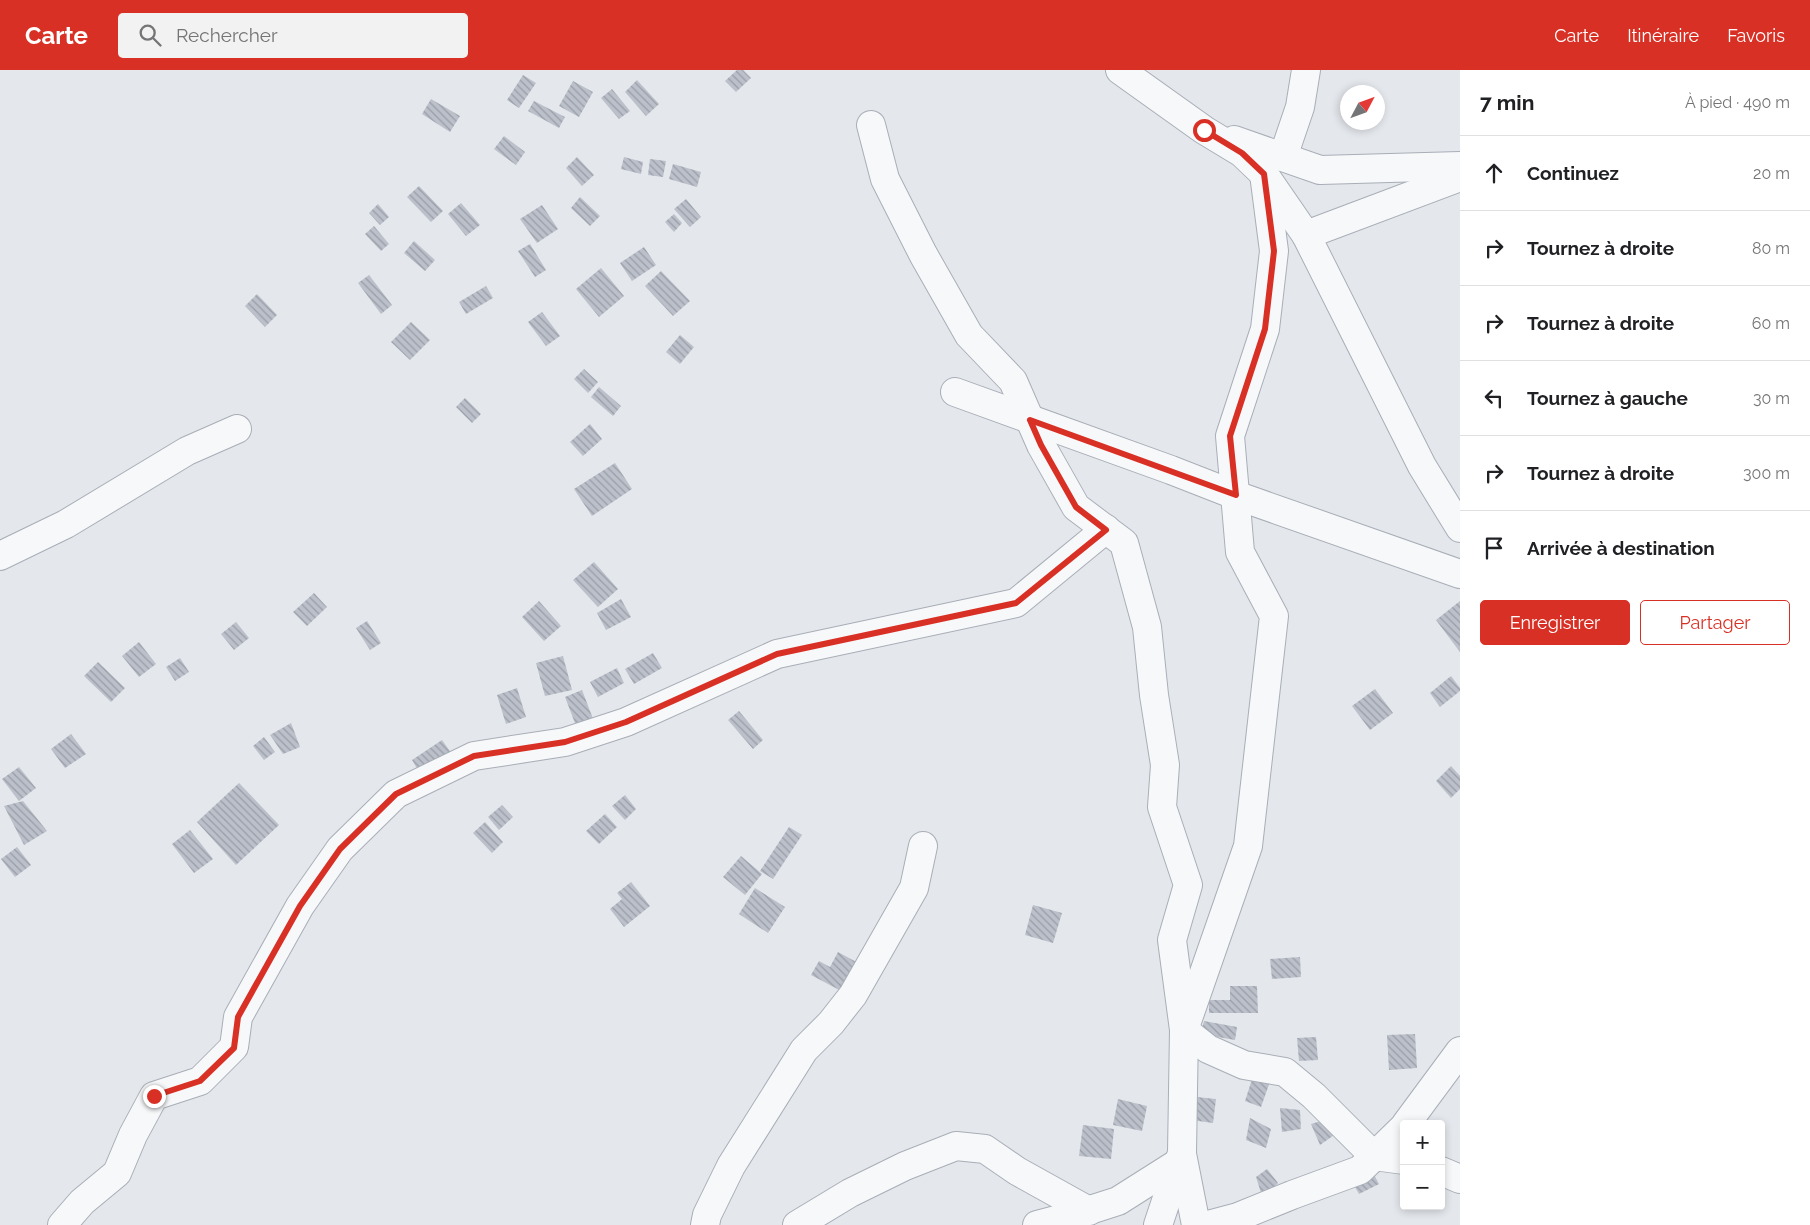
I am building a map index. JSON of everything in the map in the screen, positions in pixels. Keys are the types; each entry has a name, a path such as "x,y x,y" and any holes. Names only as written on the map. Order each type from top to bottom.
{"street":[{"path":"1120,70 1204,130 1242,153 1273,166 1320,170 1460,166"},
{"path":"1184,1030 1248,846 1274,616 1240,552 1230,436 1265,329 1274,251 1273,166 1300,107 1306,70"},
{"path":"871,126 885,180 923,254 969,334 1012,380 1041,445 1076,507 1124,543 1147,627 1164,765 1162,807 1188,885 1172,940 1184,1030 1180,1158 1196,1225"},
{"path":"1273,166 1422,466 1460,528"},
{"path":"1306,235 1460,177"},
{"path":"955,392 1236,495 1460,574"},
{"path":"0,556 66,524 186,451 237,429"},
{"path":"62,1225 82,1202 117,1173 133,1135 154,1096 200,1081 234,1048 238,1017 300,906 340,849 396,794 474,756 565,742 626,722 777,654 1016,603 1106,530"},
{"path":"705,1225 707,1215 736,1157 804,1050 831,1023 852,995 910,896 914,888 923,846"},
{"path":"1184,1030 1208,1049 1244,1065 1285,1072 1314,1096 1374,1156 1400,1159"},
{"path":"1409,1120 1460,1051"},
{"path":"1208,1225 1238,1217 1360,1170 1400,1131"},
{"path":"797,1225 850,1193 905,1166 956,1146 985,1149 1017,1171 1089,1211"},
{"path":"1037,1225 1118,1201 1180,1158"},
{"path":"1158,1225 1180,1158"},
{"path":"1445,1173 1460,1179"}],"building":[{"path":"737,70 743,70 751,78 736,92 725,81"},
{"path":"523,75 536,83 519,108 507,100"},
{"path":"637,80 659,104 646,116 625,92"},
{"path":"573,81 593,92 579,117 559,106"},
{"path":"612,89 630,111 619,119 601,98"},
{"path":"431,99 460,116 450,132 422,114"},
{"path":"534,101 565,117 559,128 528,111"},
{"path":"504,136 525,152 516,165 494,149"},
{"path":"577,157 594,175 582,186 566,168"},
{"path":"624,157 643,162 641,174 621,169"},
{"path":"650,159 666,161 663,177 648,175"},
{"path":"673,164 701,172 697,187 669,179"},
{"path":"419,186 443,211 431,222 407,197"},
{"path":"580,197 600,216 590,226 571,208"},
{"path":"686,199 701,217 690,227 674,209"},
{"path":"461,203 480,225 466,236 448,214"},
{"path":"378,204 389,217 380,225 369,213"},
{"path":"542,205 558,229 537,243 520,219"},
{"path":"674,214 682,223 674,232 665,222"},
{"path":"374,226 389,244 381,251 365,234"},
{"path":"414,241 435,260 425,271 404,253"},
{"path":"530,244 546,270 535,277 518,251"},
{"path":"644,247 656,265 632,281 620,263"},
{"path":"601,268 624,296 599,317 576,289"},
{"path":"661,271 690,301 673,316 645,286"},
{"path":"369,275 392,305 381,314 358,283"},
{"path":"486,286 493,298 466,314 459,302"},
{"path":"257,294 277,315 265,327 245,306"},
{"path":"542,312 560,336 546,346 528,322"},
{"path":"411,322 430,340 410,360 391,342"},
{"path":"680,335 694,347 680,364 666,352"},
{"path":"584,369 598,382 588,393 574,379"},
{"path":"599,387 621,406 613,416 591,397"},
{"path":"465,398 481,414 472,423 456,407"},
{"path":"590,424 602,439 583,456 570,442"},
{"path":"615,463 632,489 592,516 574,489"},
{"path":"594,562 618,589 598,607 573,580"},
{"path":"314,593 327,607 307,626 293,612"},
{"path":"621,599 631,617 606,630 597,613"},
{"path":"539,601 561,626 544,641 522,617"},
{"path":"1460,601 1460,652 1436,620"},
{"path":"367,621 381,643 370,650 356,628"},
{"path":"236,622 249,638 234,650 221,634"},
{"path":"139,642 156,664 139,677 122,656"},
{"path":"653,653 662,668 634,684 625,669"},
{"path":"563,656 572,690 545,696 536,663"},
{"path":"180,658 189,672 175,681 166,667"},
{"path":"98,662 125,688 111,702 84,676"},
{"path":"617,668 624,683 598,697 590,682"},
{"path":"1451,676 1460,688 1460,691 1440,707 1430,693"},
{"path":"517,688 526,717 506,724 497,695"},
{"path":"1375,689 1393,713 1370,730 1352,706"},
{"path":"582,690 595,724 578,731 565,697"},
{"path":"739,711 763,740 753,749 728,720"},
{"path":"291,723 300,747 283,754 270,735"},
{"path":"71,734 86,754 65,768 51,749"},
{"path":"264,737 275,752 264,760 253,746"},
{"path":"442,740 452,754 421,775 412,760"},
{"path":"1451,766 1460,776 1460,789 1451,798 1436,781"},
{"path":"19,767 36,788 19,801 2,779"},
{"path":"239,783 279,825 236,865 197,822"},
{"path":"625,795 636,809 625,820 612,806"},
{"path":"23,801 47,831 24,845 4,806"},
{"path":"502,805 513,817 499,830 488,817"},
{"path":"605,814 617,827 599,844 586,831"},
{"path":"485,822 503,842 492,853 473,833"},
{"path":"789,827 802,835 773,879 760,871"},
{"path":"190,830 213,859 194,873 172,844"},
{"path":"17,847 31,865 15,877 1,859"},
{"path":"741,856 762,874 745,895 723,877"},
{"path":"631,882 650,906 624,927 610,909 622,899 617,893"},
{"path":"755,888 785,907 768,933 739,914"},
{"path":"1033,905 1062,913 1053,943 1025,935"},
{"path":"838,952 860,964 845,993 811,975 819,961 830,967"},
{"path":"1300,957 1301,977 1272,979 1270,959"},
{"path":"1230,986 1257,986 1258,1013 1209,1013 1209,1000 1230,1000"},
{"path":"1204,1021 1237,1027 1235,1040 1201,1034"},
{"path":"1415,1034 1417,1068 1389,1070 1387,1035"},
{"path":"1316,1037 1318,1060 1299,1061 1297,1038"},
{"path":"1255,1070 1272,1076 1261,1107 1245,1101"},
{"path":"1187,1096 1216,1099 1213,1123 1184,1119"},
{"path":"1118,1099 1147,1106 1142,1131 1113,1125"},
{"path":"1280,1108 1300,1110 1301,1129 1282,1132"},
{"path":"1250,1118 1271,1129 1266,1148 1246,1140"},
{"path":"1331,1118 1337,1133 1320,1145 1311,1124"},
{"path":"1083,1125 1114,1129 1111,1159 1079,1156"},
{"path":"1267,1169 1278,1183 1263,1199 1256,1177"},
{"path":"1371,1169 1379,1184 1359,1194 1351,1180"}],"route":[{"path":"154,1096 200,1081 234,1048 238,1017 300,906 340,849 396,794 474,756 565,742 626,722 777,654 1016,603 1106,530 1076,507 1041,445 1030,420 1236,495 1230,436 1265,329 1274,251 1264,174 1242,153 1204,130"}]}
